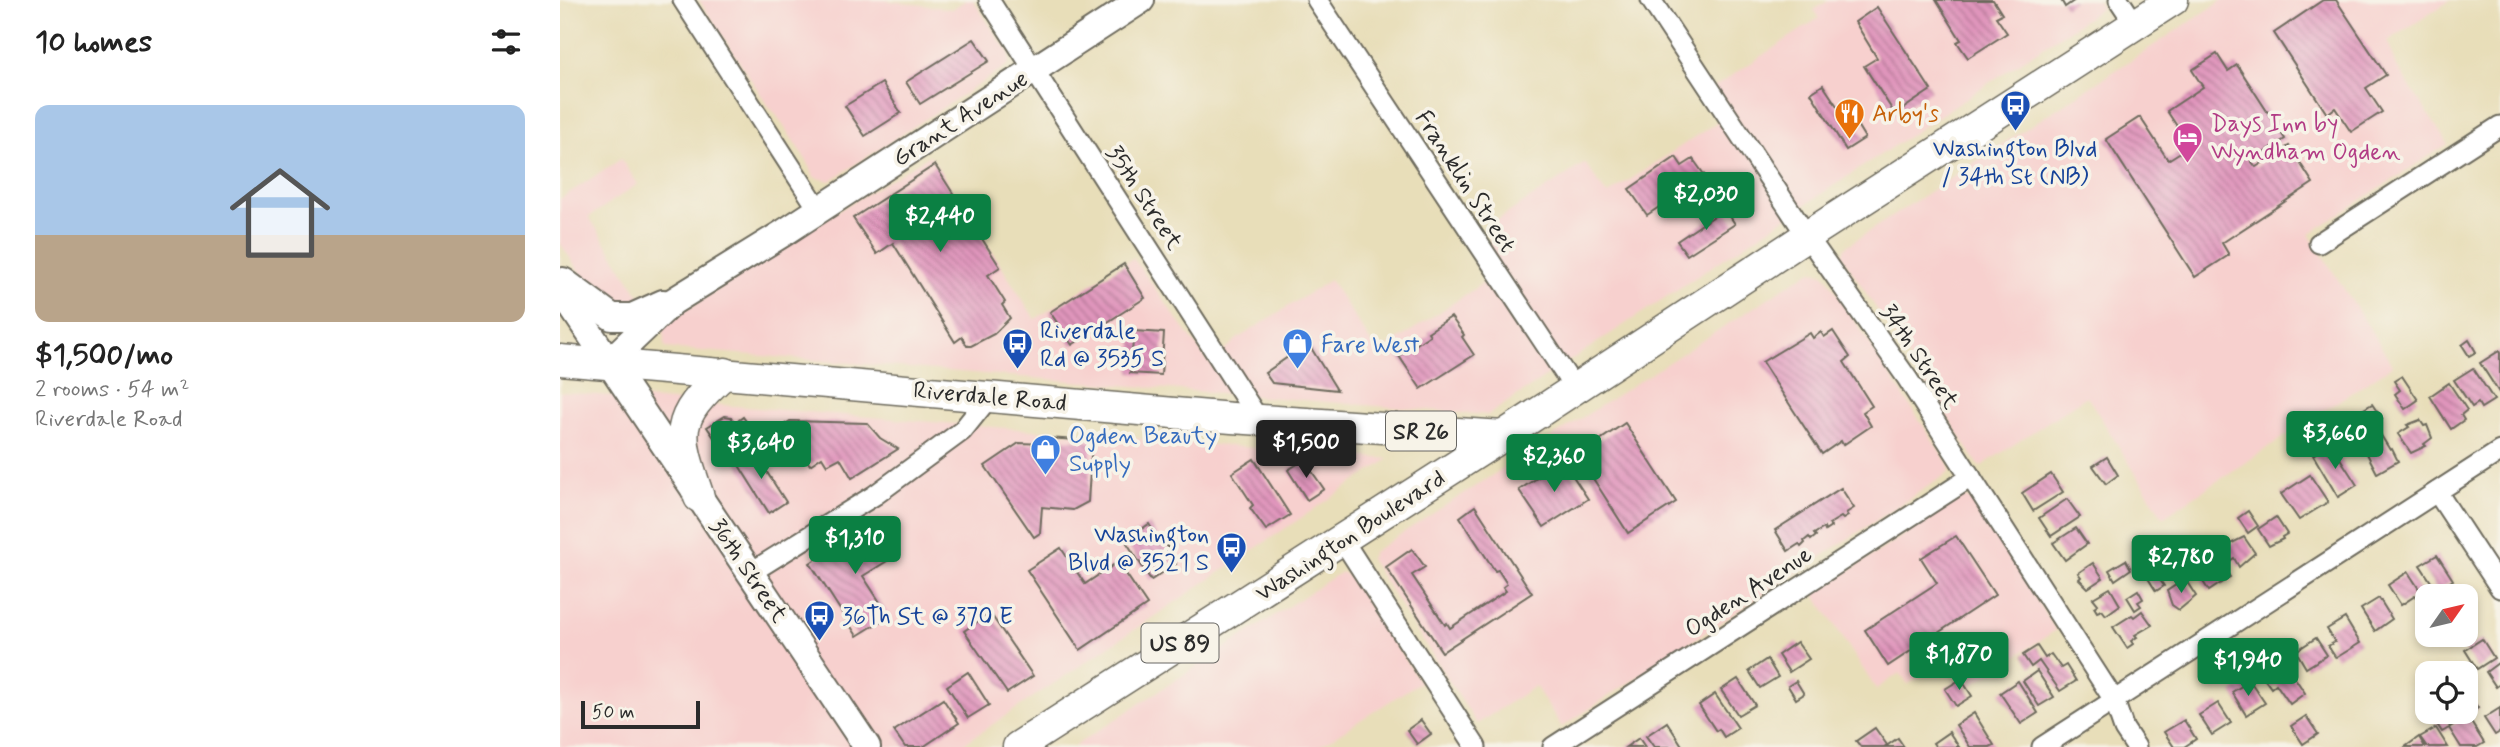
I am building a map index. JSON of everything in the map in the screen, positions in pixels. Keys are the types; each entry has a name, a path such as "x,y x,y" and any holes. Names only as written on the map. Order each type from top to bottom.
{"main road":[{"name":"Grant Avenue","path":"672,302 819,210 1141,0"},
{"name":"Washington Boulevard","path":"1018,747 1503,436 1807,236 2127,12 2173,0"},
{"path":"560,279 606,314 619,318 632,317 658,305 672,302"},
{"name":"36th Street","path":"560,289 867,747"},
{"path":"608,363 672,302"},
{"name":"Riverdale Road","path":"560,360 1259,420 1503,436"},
{"path":"699,497 684,449 684,427 697,399 725,373"}],"street":[{"path":"683,0 819,210"},
{"name":"35th Street","path":"989,0 1259,420"},
{"name":"Franklin Street","path":"1317,0 1574,389"},
{"name":"34th Street","path":"1651,0 1807,236 1907,378 2114,700 2124,729 2136,747"},
{"path":"2319,243 2500,127"},
{"path":"750,573 875,495 962,431 990,396"},
{"path":"2042,747 2500,451"},
{"name":"Ogden Avenue","path":"1553,747 1970,477"},
{"path":"2437,492 2500,588"},
{"path":"1342,539 1476,747"}],"shaded area":[{"path":"699,0 884,0 952,9 966,0 973,0 1009,51 1009,65 830,181 814,177 808,163"},
{"path":"1829,0 2097,0 2102,8 1488,415 665,348 663,325 833,214 930,155 1035,319 1133,258 1210,364 1237,339 1330,280 1378,353 1486,281 1491,224 1585,163 1607,195 1722,119 1713,88 1819,18 1814,10"},
{"path":"2223,0 2451,0 2388,41 2397,67 2448,144 2309,234 2393,365 2163,517 2087,396 1980,467 1842,256 1845,247"},
{"path":"621,159 638,184 589,217 644,302 626,312 597,298 560,243 560,199"},
{"path":"1814,271 1827,278 1949,465 1950,472 1562,727 1535,686 1477,724 1370,559 1373,552"},
{"path":"560,392 1389,459 959,747 560,747"},
{"path":"1963,497 1973,501 2056,630 1969,687 1947,660 1908,684 1900,673 1876,689 1814,593"},
{"path":"1341,572 1349,576 1420,682 1318,747 1073,747"}],"building":[{"path":"1936,0 1993,0 2002,14 1996,17 2007,33 1968,58 1957,42 1961,40"},
{"path":"2061,0 2075,0 2065,7"},
{"path":"2323,0 2336,0 2386,75 2366,88 2382,112 2351,132 2335,108 2327,114 2274,33"},
{"path":"1877,7 1931,90 1895,114 1864,66 1877,58 1855,22"},
{"path":"974,39 989,61 920,104 906,82"},
{"name":"Days Inn by Wyndham Ogden","path":"2217,54 2228,71 2237,65 2285,139 2251,161 2256,167 2289,146 2313,183 2222,243 2229,255 2195,277 2106,139 2140,117 2168,160 2190,146 2167,111 2203,87 2192,70"},
{"path":"882,83 901,113 865,136 845,106"},
{"path":"1823,85 1849,124 1854,120 1865,138 1846,150 1811,93"},
{"path":"1676,157 1682,166 1693,159 1708,180 1696,188 1694,184 1647,215 1629,189"},
{"path":"935,165 1000,267 988,275 1005,302 1002,305 1010,318 994,334 971,346 967,346 962,337 955,342 893,243 877,254 853,218"},
{"path":"1725,209 1735,224 1687,255 1677,241"},
{"path":"1124,264 1145,298 1072,345 1050,312"},
{"path":"1451,317 1474,355 1421,389 1399,356"},
{"path":"1134,331 1164,333 1161,375 1130,373"},
{"path":"1833,331 1850,357 1844,362 1872,406 1863,412 1871,426 1843,445 1841,441 1822,454 1762,362 1810,333 1813,338 1821,332 1824,337"},
{"path":"2469,340 2476,352 2469,356 2462,345"},
{"path":"1308,343 1337,390 1272,383 1265,373"},
{"path":"2499,351 2500,353 2500,394 2480,363"},
{"path":"2473,368 2494,400 2481,408 2478,403 2472,407 2454,380"},
{"path":"2402,376 2418,400 2405,409 2395,394 2400,390 2394,381"},
{"path":"2449,383 2467,410 2461,415 2464,420 2451,429 2430,396"},
{"path":"2372,404 2382,419 2367,429 2357,413"},
{"path":"725,416 731,417 735,423 743,417 748,424 743,427 750,438 725,454 707,427"},
{"path":"2420,420 2424,426 2427,425 2432,438 2424,444 2426,446 2411,453 2398,434 2409,427 2407,425"},
{"path":"790,421 867,423 880,438 898,449 852,478 840,458 827,465 822,457 810,465 782,426"},
{"path":"1625,423 1676,502 1628,533 1578,455"},
{"path":"2379,432 2398,461 2377,473 2362,444"},
{"path":"1047,438 1092,441 1088,502 1073,510 1042,507 1040,533 1034,537 985,466 1019,443 1046,444"},
{"path":"2325,447 2329,453 2334,449 2357,485 2338,497 2313,455"},
{"path":"752,449 786,502 769,513 735,459"},
{"path":"2107,457 2118,475 2106,484 2093,466"},
{"path":"1254,459 1290,515 1266,530 1250,508 1253,505 1232,473"},
{"path":"1304,460 1324,489 1307,500 1288,470"},
{"path":"1563,461 1588,499 1544,527 1519,490"},
{"path":"2051,474 2063,492 2033,511 2022,493"},
{"path":"2310,475 2328,502 2299,520 2281,494"},
{"path":"1841,488 1854,508 1846,513 1848,516 1829,524 1831,527 1814,534 1816,536 1811,540 1809,537 1801,547 1799,544 1788,551 1775,530"},
{"path":"2067,499 2080,517 2051,536 2039,518"},
{"path":"1475,506 1532,593 1442,652 1386,567 1412,549 1425,567 1412,575 1445,625 1447,623 1450,628 1506,591 1503,587 1507,584 1498,570 1495,571 1460,517"},
{"path":"2248,511 2258,526 2248,533 2238,518"},
{"path":"2276,517 2287,534 2269,546 2258,529"},
{"path":"878,519 888,533 880,538 892,558 863,576 889,616 857,636 810,563"},
{"path":"1149,524 1162,544 1165,542 1176,564 1151,580 1127,543 1127,539"},
{"path":"2076,528 2087,544 2065,560 2053,543"},
{"path":"1956,536 1995,595 1888,666 1865,630 1937,583 1921,558"},
{"path":"2244,537 2255,553 2239,567 2234,558 2225,564 2219,554 2228,545"},
{"path":"2195,545 2205,560 2186,572 2176,557"},
{"path":"1061,548 1085,584 1118,562 1147,605 1080,650 1027,570"},
{"path":"2215,555 2230,577 2209,591 2195,569"},
{"path":"2437,555 2453,580 2447,584 2432,584 2420,565"},
{"path":"2126,560 2131,569 2115,580 2109,570"},
{"path":"2093,563 2103,578 2088,588 2079,579 2081,577 2078,573"},
{"path":"2153,570 2164,586 2156,591 2146,575"},
{"path":"2408,572 2416,584 2415,596 2401,605 2388,585"},
{"path":"2185,579 2196,596 2179,610 2172,605 2167,591"},
{"path":"2110,588 2120,605 2106,615 2102,610 2097,612 2094,607 2098,604 2093,598"},
{"path":"2138,590 2143,599 2138,602 2141,606 2135,610 2127,597"},
{"path":"2379,598 2392,619 2375,631 2361,609"},
{"path":"2142,611 2152,625 2135,635 2137,637 2131,641 2133,644 2127,648 2113,627"},
{"path":"990,613 1033,676 1007,693 964,631"},
{"path":"2345,618 2360,643 2336,658 2328,646 2335,642 2327,629"},
{"path":"2316,638 2327,655 2306,668 2296,651"},
{"path":"2482,639 2494,658 2478,668 2478,661 2472,661 2465,650 2478,648 2478,642"},
{"path":"1797,642 1809,659 1789,672 1778,655"},
{"path":"2037,646 2045,658 2051,654 2061,668 2066,665 2076,681 2060,691 2039,661 2031,667 2023,655"},
{"path":"1767,659 1778,677 1760,688 1749,671"},
{"path":"2282,659 2305,693 2290,704 2276,684 2271,688 2261,674"},
{"path":"2498,663 2500,684 2496,687 2486,672"},
{"path":"2037,671 2054,697 2039,706 2023,681"},
{"path":"968,672 989,705 968,718 947,686"},
{"path":"1738,679 1755,705 1738,715 1721,690"},
{"path":"1961,679 1972,696 1956,706 1945,689"},
{"path":"1796,681 1804,694 1796,699 1788,686"},
{"path":"2018,681 2038,713 2021,724 2000,693"},
{"path":"2250,681 2265,703 2246,715 2232,692"},
{"path":"1715,694 1738,728 1724,737 1719,729 1716,731 1699,705"},
{"path":"943,699 959,723 923,747 905,747 894,731"},
{"path":"2218,703 2231,723 2212,735 2199,715"},
{"path":"2500,708 2500,732 2495,735 2484,718"},
{"path":"1974,713 1994,745 1970,747 1956,725"},
{"path":"2306,716 2318,734 2303,744 2291,726"},
{"path":"1421,720 1431,734 1417,744 1407,730"},
{"path":"2184,720 2196,739 2184,747 2174,747 2164,732"},
{"path":"1667,722 1683,747 1654,747 1646,736"},
{"path":"2437,724 2448,724 2450,727 2455,724 2472,724 2484,743 2477,747 2461,747 2449,728 2442,732"},
{"path":"1875,728 1887,745 1861,747 1856,741"},
{"path":"2436,728 2448,747 2427,747 2420,737"},
{"path":"1949,732 1959,747 1936,747 1933,743"},
{"path":"2419,737 2425,747 2405,747"},
{"path":"1639,738 1645,747 1626,747"},
{"path":"1898,738 1904,747 1885,747"}],"place":[{"name":"Washington Blvd / 34th St (NB)","path":"2015,133"},
{"name":"Arby's","path":"1849,140"},
{"name":"Days Inn by Wyndham Ogden","path":"2188,164"},
{"name":"Riverdale Rd @ 3535 S","path":"1017,371"},
{"name":"Fare West","path":"1298,371"},
{"name":"Ogden Beauty Supply","path":"1046,476"},
{"name":"Washington Blvd @ 3521 S","path":"1232,575"},
{"name":"36Th St @ 370 E","path":"819,643"}]}
